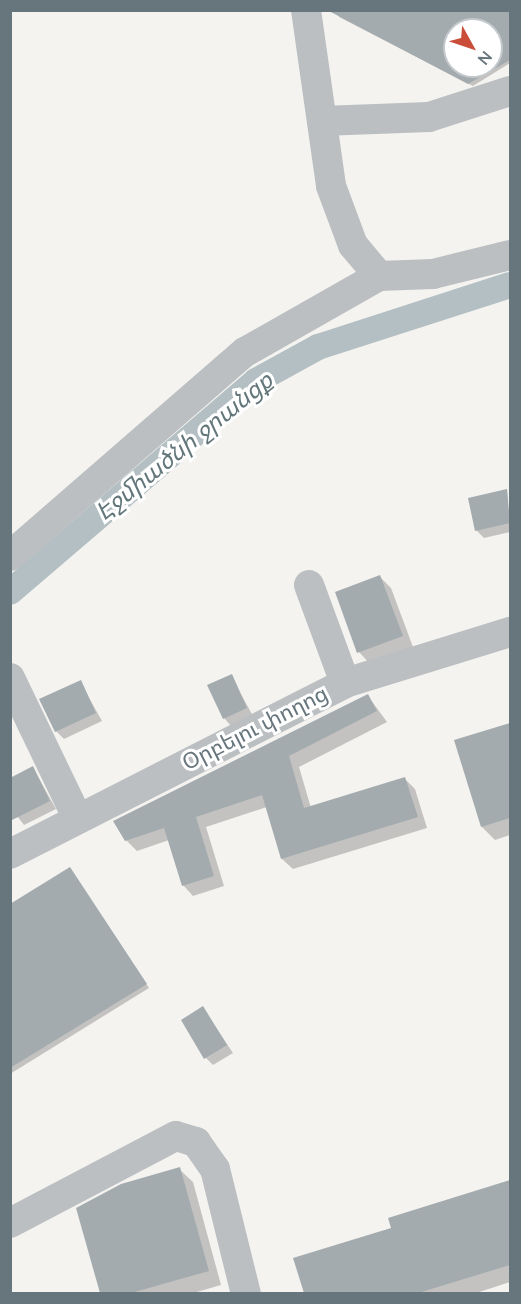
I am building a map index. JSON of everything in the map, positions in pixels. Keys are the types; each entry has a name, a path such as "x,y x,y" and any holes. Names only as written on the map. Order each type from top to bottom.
{"street":[{"path":"306,10 331,186 353,245 379,276"},
{"path":"322,121 429,117 510,91"},
{"path":"10,556 244,352 379,276 433,274 510,255"},
{"path":"309,585 345,683"},
{"name":"Օրբելու փողոց","path":"10,854 77,817 345,683 510,632"},
{"path":"10,678 77,817"},
{"path":"10,1223 176,1136 196,1142 215,1169 246,1293"}],"building":[{"path":"327,10 510,10 510,60 503,64 503,18 443,18 443,71"},
{"path":"457,78 478,78 468,84"},
{"path":"507,489 510,523 475,531 468,498"},
{"path":"380,575 403,636 357,653 335,592"},
{"path":"232,674 247,708 223,719 207,685"},
{"path":"81,680 96,713 55,732 39,699"},
{"path":"368,694 377,711 289,756 304,808 405,777 418,817 281,859 262,795 196,817 214,876 182,886 164,828 125,841 113,821"},
{"path":"510,723 510,818 481,827 454,740"},
{"path":"33,766 50,801 10,821 10,778"},
{"path":"70,867 147,984 10,1068 10,904"},
{"path":"203,1006 227,1045 204,1059 181,1020"},
{"path":"180,1167 209,1271 131,1293 100,1293 76,1208 121,1184"},
{"path":"510,1180 510,1265 418,1293 304,1293 293,1258 391,1228 388,1218"}],"waterway":[{"name":"Էջմիածնի ջրանցք","path":"10,592 256,381 318,347 510,285"}]}
